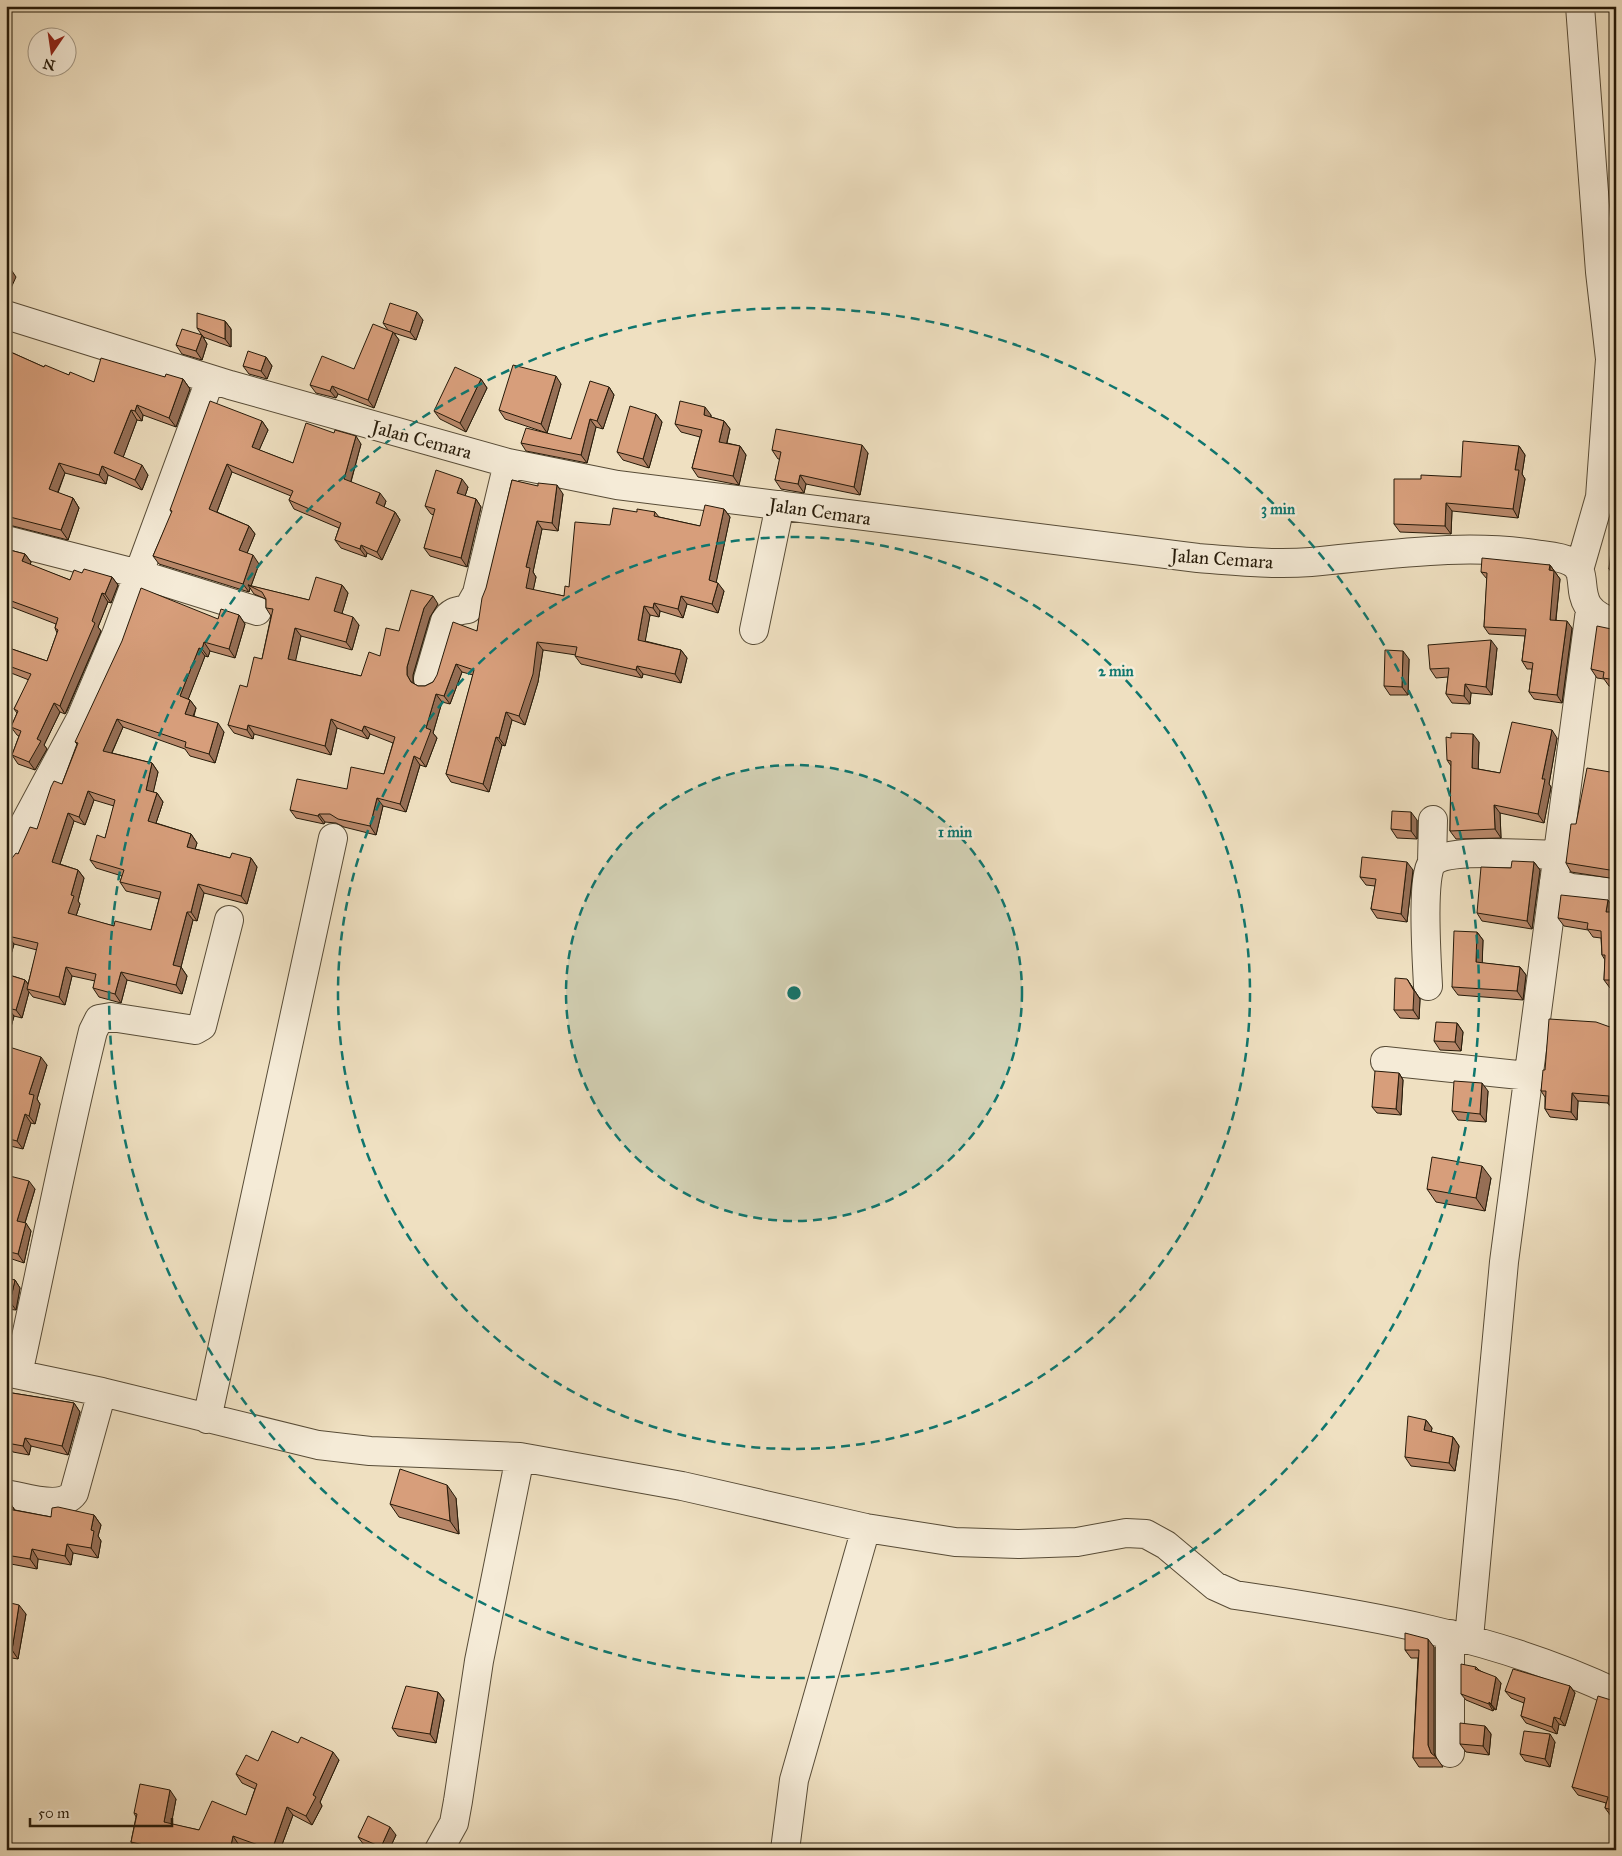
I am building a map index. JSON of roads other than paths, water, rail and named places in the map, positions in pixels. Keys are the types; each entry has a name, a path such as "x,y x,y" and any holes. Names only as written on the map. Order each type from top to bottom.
{"street":[{"path":"1580,6 1600,272 1613,360 1600,497 1579,570 1584,600 1590,610 1604,619 1616,623"},
{"name":"Jalan Cemara","path":"6,315 210,380 508,463 618,485 1198,558 1264,563 1311,562 1397,553 1513,550 1571,562 1579,570"},
{"path":"6,858 81,718 139,574 210,380"},
{"path":"428,679 445,621 449,614 468,608 477,593 508,463"},
{"path":"754,630 780,505"},
{"path":"6,540 139,574 257,611"},
{"path":"1450,1753 1460,1636 1504,1262 1590,610"},
{"path":"1428,986 1426,886 1432,864 1433,820"},
{"path":"207,1419 334,838"},
{"path":"1432,864 1439,858 1461,854 1558,855"},
{"path":"1554,882 1571,888 1616,893"},
{"path":"229,920 202,1026 195,1030 111,1017 99,1019 93,1031 64,1148 54,1210 12,1373 102,1392 318,1445 370,1451 520,1457 682,1486 866,1528 955,1542 1018,1544 1077,1542 1126,1533 1146,1534 1166,1545 1215,1586 1235,1594 1460,1636 1586,1679 1616,1694"},
{"path":"1385,1062 1528,1076"},
{"path":"6,1494 58,1502 69,1500 74,1493 102,1392"},
{"path":"439,1850 454,1823 479,1661 520,1457"},
{"path":"785,1850 794,1780 866,1528"}]}
